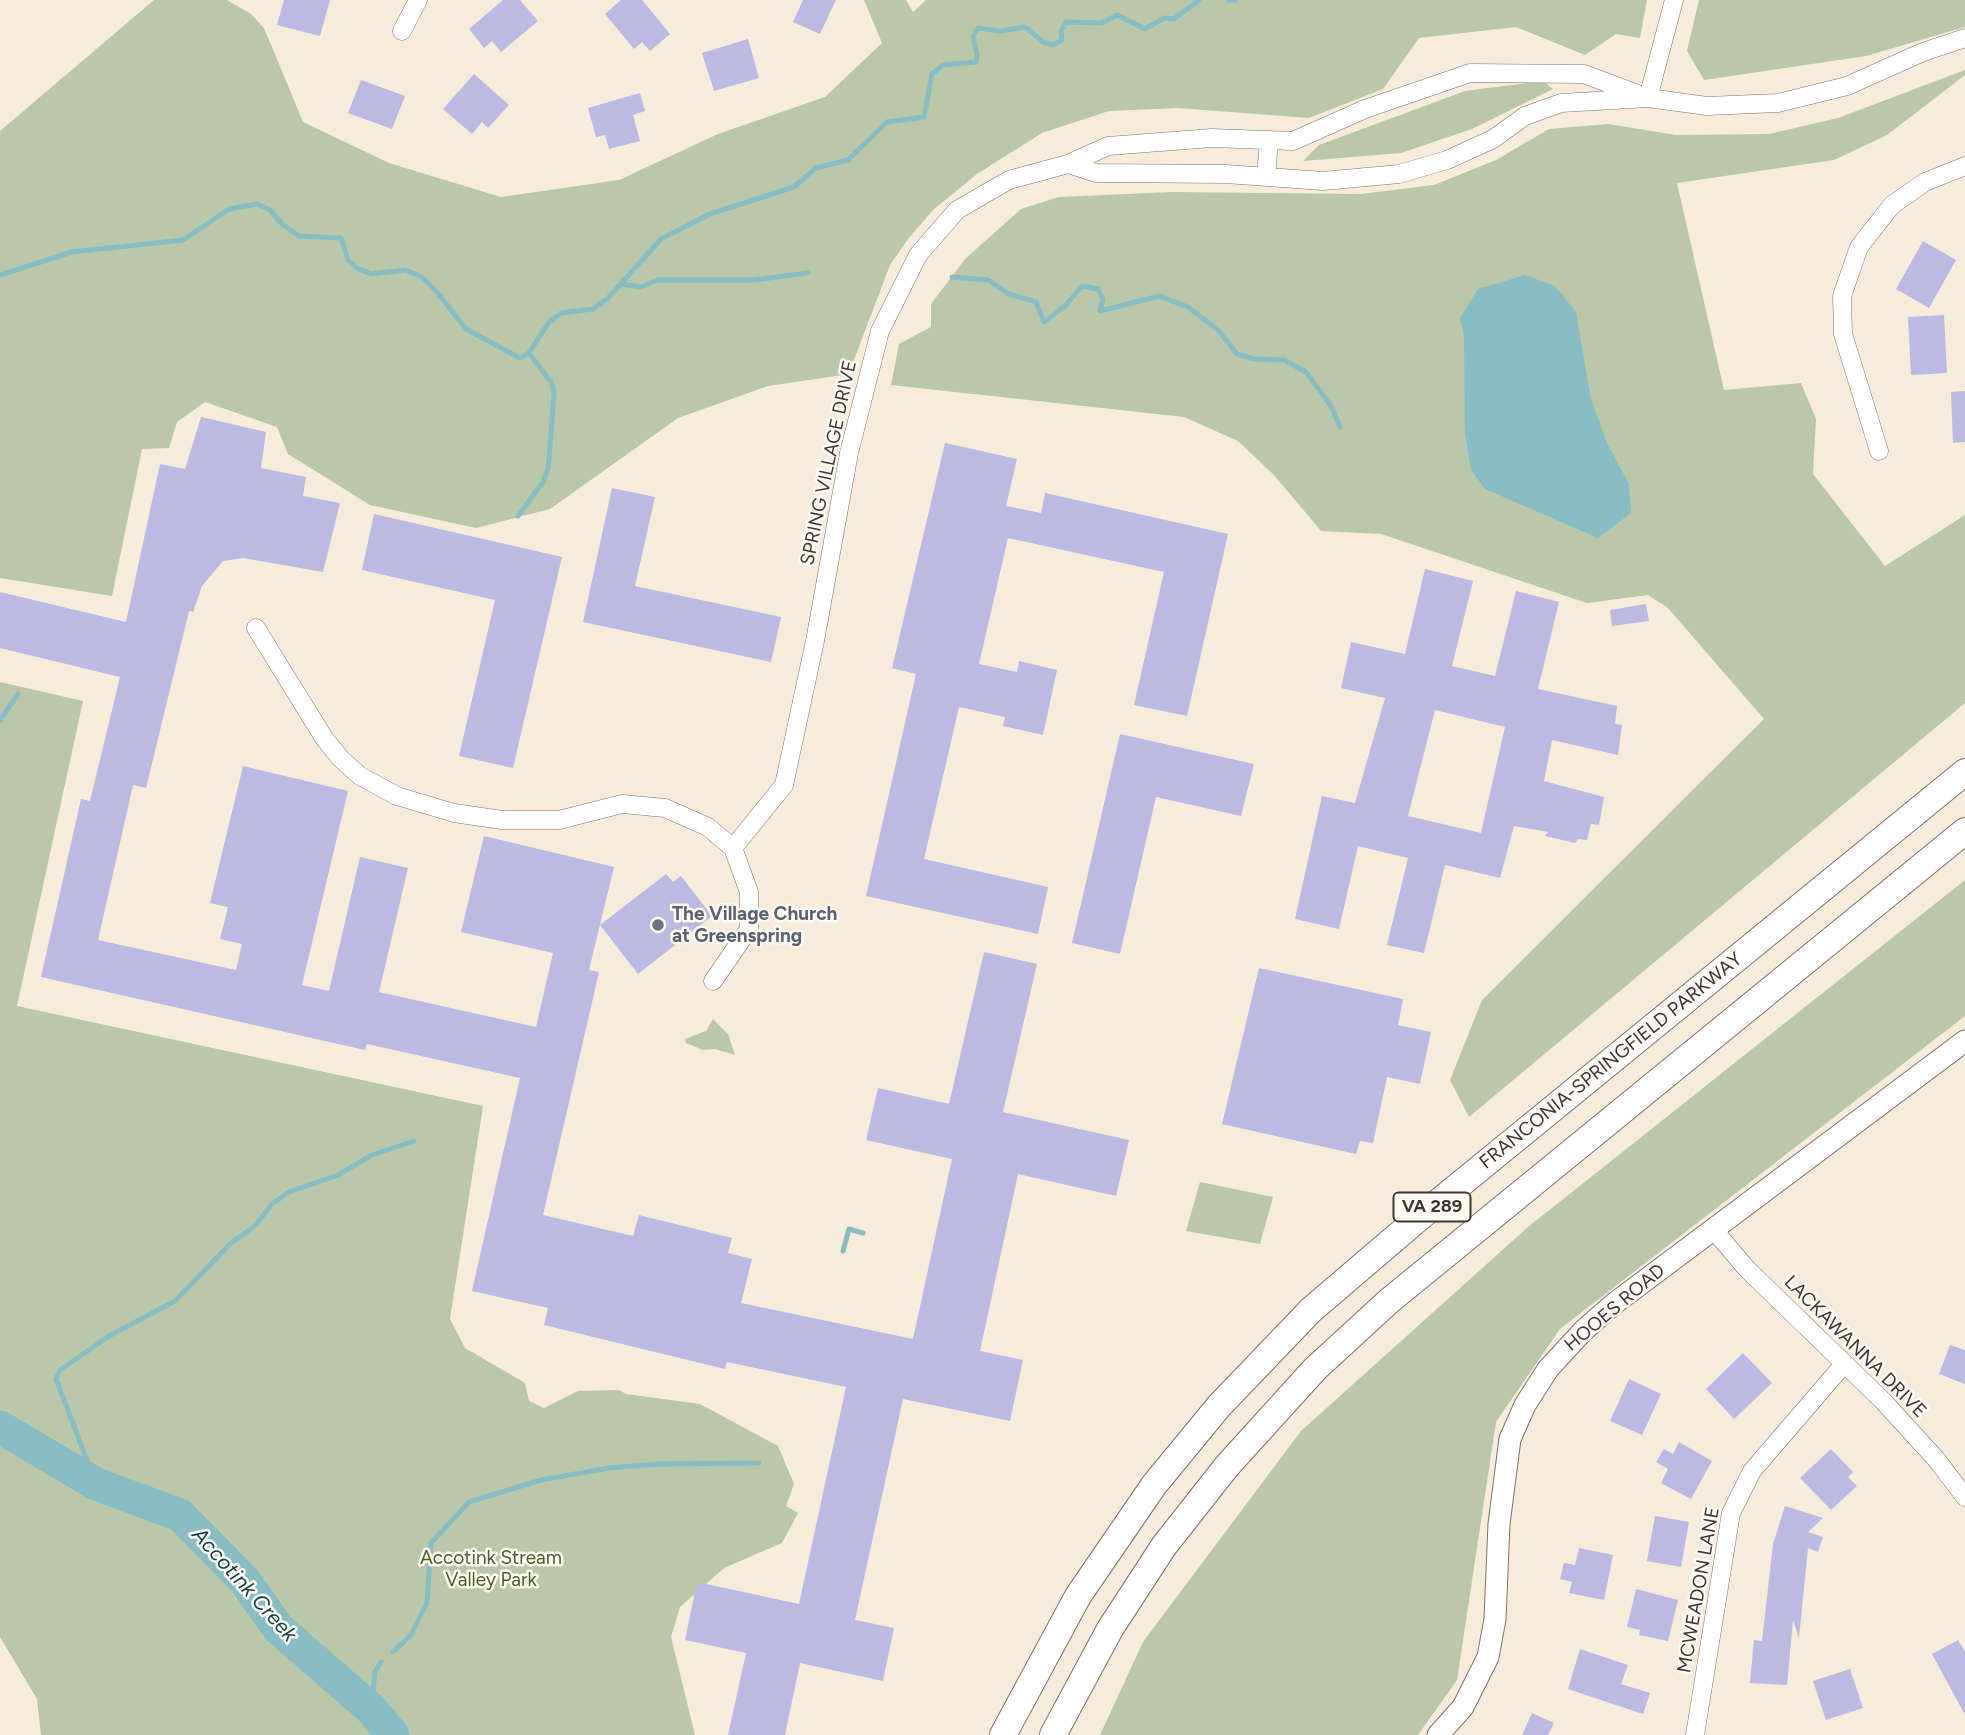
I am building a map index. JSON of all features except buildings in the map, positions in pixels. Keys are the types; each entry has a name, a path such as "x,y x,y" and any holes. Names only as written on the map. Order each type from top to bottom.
{"main road":[{"name":"FRANCONIA-SPRINGFIELD PARKWAY","path":"1003,1735 1078,1596 1128,1520 1219,1406 1304,1318 1371,1257 1965,772"},
{"name":"VA 289","path":"1053,1735 1110,1629 1164,1546 1227,1466 1315,1369 1390,1301 1965,831"}],"street":[{"path":"402,31 418,0"},
{"path":"1648,98 1674,0"},
{"name":"SPRING VILLAGE DRIVE","path":"1068,164 1096,173 1323,181 1399,174 1447,160 1493,139 1525,116 1561,103 1648,98 1732,107 1800,99 1847,86 1923,52 1965,38"},
{"name":"SPRING VILLAGE DRIVE","path":"733,848 784,785 817,632 849,453 880,331 918,255 957,210 1009,180 1068,164 1108,146 1212,138 1293,141 1365,108 1469,72 1584,74 1648,98"},
{"path":"1266,177 1269,140"},
{"path":"1879,451 1843,334 1842,296 1859,247 1892,205 1925,182 1965,166"},
{"path":"256,628 324,738 341,759 360,776 397,796 454,813 502,820 559,820 622,804 665,808 708,827 733,848 749,892 749,929 713,981"},
{"name":"HOOES ROAD","path":"1438,1735 1463,1707 1488,1657 1495,1619 1504,1471 1510,1439 1525,1405 1548,1369 1583,1331 1713,1229 1965,1041"},
{"name":"LACKAWANNA DRIVE","path":"1713,1229 1741,1262 1901,1421 1965,1497"},
{"name":"MCWEADON LANE","path":"1695,1735 1731,1513 1752,1471 1844,1364"}],"green space":[{"path":"154,0 227,0 251,14 264,28 303,122 389,163 501,197 619,180 718,134 825,97 882,43 864,0 906,0 913,12 926,0 1647,0 1640,38 1616,34 1585,55 1516,27 1419,38 1383,89 1309,118 1178,108 1109,111 1042,133 977,174 933,210 908,239 890,265 852,365 843,375 768,386 678,418 550,509 476,528 370,505 288,454 277,427 205,402 177,422 169,448 142,449 112,596 0,578 0,131"},
{"path":"1699,0 1965,0 1965,27 1866,56 1704,80 1687,51"},
{"path":"1965,70 1965,75 1887,135 1834,160 1677,183 1724,390 1801,383 1816,419 1813,474 1885,566 1965,515 1965,703 1469,1117 1450,1080 1482,1000 1764,719 1668,608 1648,595 1587,603 1381,534 1321,531 1274,475 1238,441 1184,417 891,385 899,344 931,327 931,304 965,259 1021,209 1059,197 1172,192 1361,194 1434,185 1496,160 1549,129 1608,124 1676,135 1769,134 1838,118"},
{"path":"1543,81 1553,89 1472,129 1401,153 1303,161 1319,145 1465,91"},
{"name":"Accotink Stream Valley Park","path":"0,682 83,701 17,1006 483,1106 450,1319 465,1348 525,1383 529,1401 544,1408 578,1391 619,1390 626,1394 700,1404 778,1446 794,1484 786,1506 798,1513 782,1543 724,1568 680,1607 671,1637 695,1735 41,1735 37,1699 0,1637"},
{"path":"1965,880 1965,1016 1560,1329 1496,1422 1457,1680 1418,1735 1100,1735 1143,1642 1301,1431 1528,1227"},
{"path":"713,1019 728,1034 735,1055 715,1049 703,1050 686,1043 685,1039 706,1031"},
{"path":"1200,1182 1273,1197 1260,1244 1186,1231"}],"water":[{"path":"1525,275 1555,286 1576,312 1591,399 1607,443 1629,484 1631,513 1598,538 1485,489 1471,470 1465,434 1464,337 1460,318 1478,289"}],"waterway":[{"path":"0,275 72,252 183,240 229,209 257,204 270,210 282,224 299,236 341,238 348,260 357,268 371,274 405,270 422,277 466,329 520,358 529,353 549,322 561,313 593,309 608,298 661,239 710,214 794,187 816,168 848,160 887,122 924,117 932,74 943,65 976,62 973,36 978,28 1001,31 1025,27 1043,42 1053,45 1062,40 1061,31 1066,22 1102,23 1117,15 1145,29 1164,18 1174,19 1199,0"},
{"path":"1228,0 1236,0"},
{"path":"622,284 640,287 658,280 754,280 808,273"},
{"path":"952,277 988,280 1009,294 1036,302 1044,322 1065,306 1082,286 1098,289 1103,299 1100,311 1159,296 1188,307 1219,331 1237,354 1254,359 1284,360 1306,372 1331,406 1340,427"},
{"path":"518,516 543,482 548,469 554,391 551,382 529,353"},
{"path":"0,720 18,694"},
{"path":"96,1484 56,1379 60,1370 109,1336 175,1301 231,1243 255,1226 272,1204 289,1192 338,1175 372,1155 414,1141"},
{"path":"843,1251 849,1229 863,1233"},
{"name":"Accotink Creek","path":"0,1427 96,1484 180,1515 245,1581 278,1628 371,1709 393,1735"},
{"path":"393,1652 411,1635 427,1603 431,1543 469,1502 541,1480 609,1468 659,1464 759,1463"},
{"path":"371,1709 375,1672 381,1662"}],"place":[{"name":"The Village Church at Greenspring","path":"658,925"}]}
